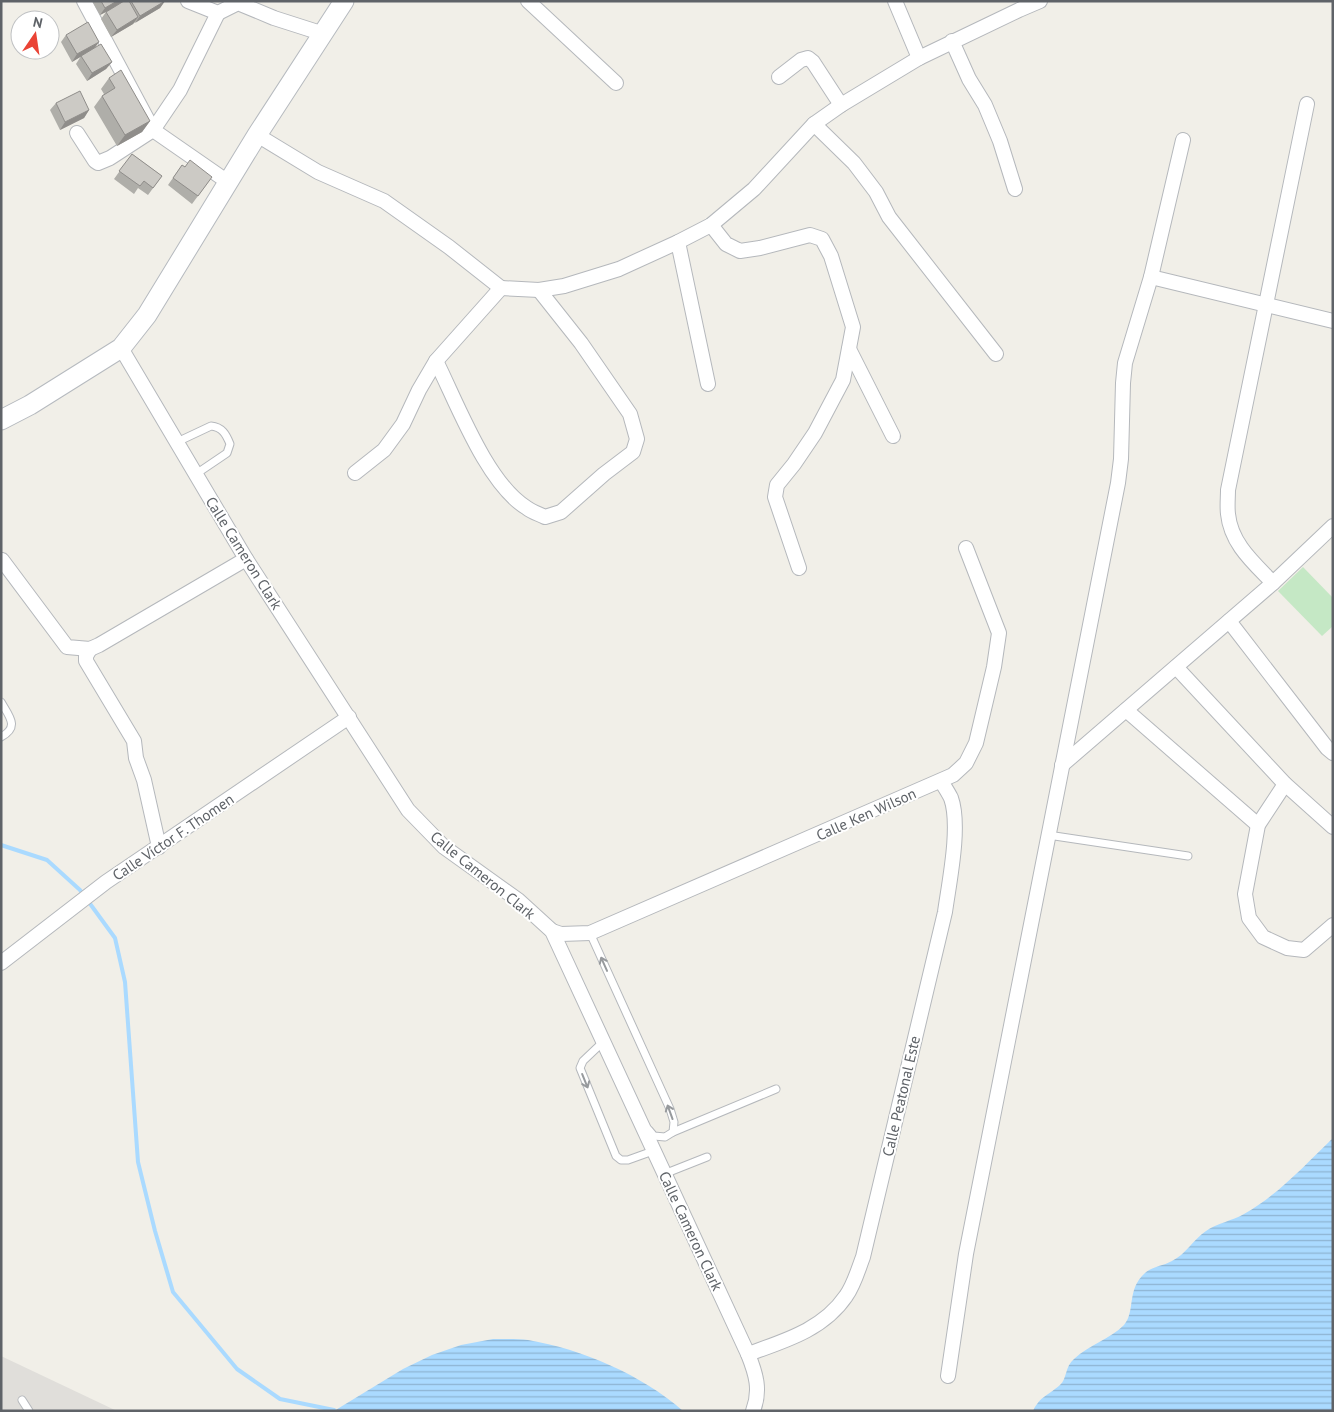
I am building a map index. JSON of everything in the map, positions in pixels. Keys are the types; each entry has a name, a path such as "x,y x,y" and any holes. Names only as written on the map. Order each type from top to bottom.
{"main road":[{"path":"1,420 30,405 121,348 147,315 257,135 324,34 339,4"}],"street":[{"path":"84,1 153,130 228,182"},
{"path":"188,1 218,14"},
{"path":"528,1 616,83"},
{"path":"895,1 919,58"},
{"path":"257,135 318,172 384,201 449,246 501,288 539,290 564,286 619,269 711,225 754,189 814,124 841,105 919,58 1017,5 1040,1"},
{"path":"77,133 98,163 110,158 153,130 180,90 218,14 237,2 274,18 324,34"},
{"path":"952,41 969,79 985,105 1000,141 1015,189"},
{"path":"780,77 801,60 808,58 813,62 841,105"},
{"path":"1273,584 1244,553 1235,538 1228,516 1228,490 1307,104"},
{"path":"814,124 854,163 876,192 889,218 996,354"},
{"path":"948,1376 966,1254 1118,483 1121,459 1125,363 1151,277 1184,140"},
{"path":"711,225 726,244 740,251 760,248 810,235 822,240 831,256 853,327 843,380 815,433 777,485 775,497 799,568"},
{"path":"678,242 708,384"},
{"path":"1151,277 1333,321"},
{"path":"355,473 384,450 403,424 419,390 436,361 501,288"},
{"path":"436,361 482,456 504,488 526,508 544,517 561,512 604,474 634,452 637,440 630,414 581,343 539,290"},
{"name":"Calle Cameron Clark","path":"121,348 246,559 408,810 444,847 518,900 552,931 748,1354 757,1377 757,1401 754,1411"},
{"path":"849,349 893,436"},
{"path":"1062,765 1273,584 1333,526"},
{"name":"Calle Ken Wilson","path":"552,931 561,934 590,934 941,781 952,775 966,763 976,743 994,667 999,633 966,548"},
{"path":"2,560 67,647 90,649 246,559"},
{"path":"1229,621 1327,748 1333,753"},
{"path":"90,649 86,656 86,661 134,741 136,758 144,780 159,847"},
{"path":"1176,667 1284,784 1333,827"},
{"path":"1126,710 1258,825"},
{"name":"Calle Víctor F. Thomen","path":"1,963 106,882 349,717"},
{"name":"Calle Peatonal Este","path":"748,1354 800,1335 826,1318 847,1296 863,1257 945,912 953,858 954,823 951,799 941,781"},
{"path":"1284,784 1258,825 1245,894 1249,918 1264,937 1287,948 1304,950 1333,925"}],"lane":[{"path":"177,442 211,426 217,426 227,436 230,444 227,453 196,474"},
{"path":"1,737 8,733 13,724 2,703"},
{"path":"1048,834 1188,856"},
{"path":"590,934 670,1109 674,1122 673,1132"},
{"path":"603,1042 583,1061 580,1068 616,1156 621,1160 628,1160 653,1150"},
{"path":"637,1117 654,1136 665,1137 776,1089"},
{"path":"664,1174 707,1157"},
{"path":"22,1400 29,1411"}],"shaded area":[{"path":"1,1356 117,1411 1,1411"}],"green space":[{"path":"1303,567 1333,598 1333,626 1322,636 1278,591"}],"water":[{"path":"1333,1138 1333,1411 1033,1411 1042,1399 1062,1382 1069,1365 1074,1359 1124,1325 1130,1313 1135,1286 1145,1273 1177,1258 1210,1228 1244,1214 1268,1198 1291,1179"},
{"path":"493,1339 528,1340 590,1357 610,1365 649,1386 683,1411 334,1411 403,1369 432,1355 461,1345"}],"building":[{"path":"101,1 117,1 105,8"},
{"path":"124,1 129,1 138,17 117,30 106,12"},
{"path":"131,1 165,1 140,16"},
{"path":"88,22 99,42 77,54 66,35"},
{"path":"101,44 112,62 92,73 81,56"},
{"path":"121,70 150,121 125,135 102,96 115,88 109,78"},
{"path":"80,91 89,110 65,122 56,103"},
{"path":"132,154 162,176 153,188 144,181 140,186 119,171"},
{"path":"190,160 212,177 198,196 173,178 182,165 185,167"}],"waterway":[{"path":"1,845 47,860 80,890 115,938 125,982 138,1162 155,1231 173,1292 237,1369 280,1399 334,1410"}]}
